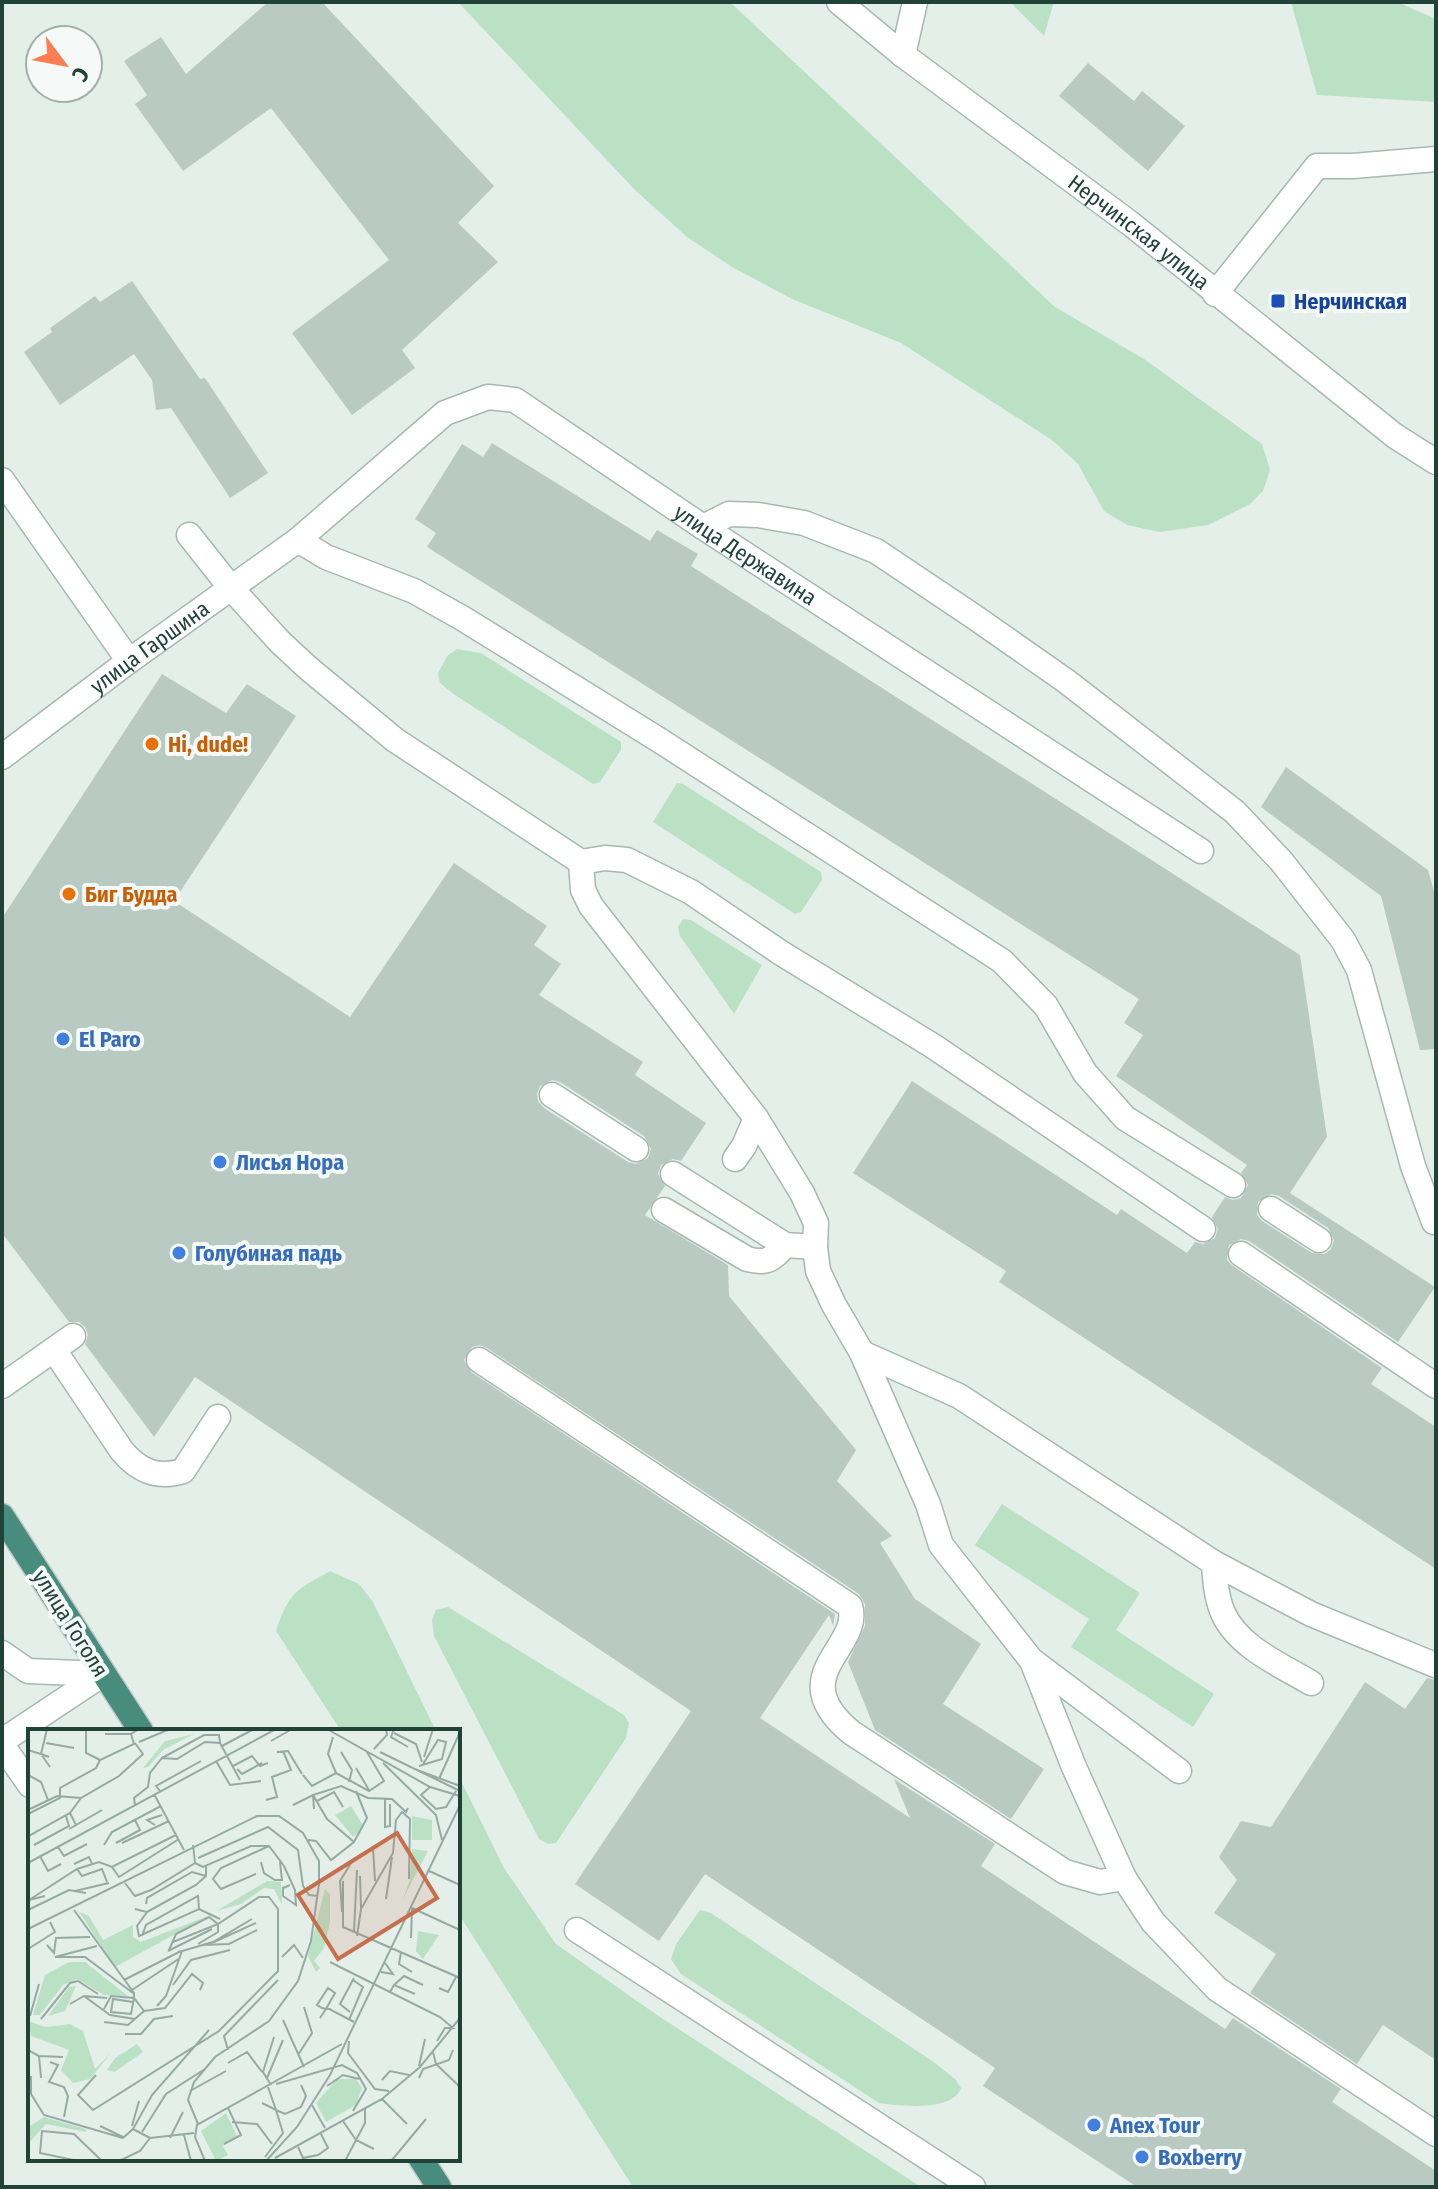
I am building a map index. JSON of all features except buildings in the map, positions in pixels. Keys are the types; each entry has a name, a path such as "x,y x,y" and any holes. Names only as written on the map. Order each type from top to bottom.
{"highway":[{"name":"улица Гоголя","path":"2,1516 140,1729"},
{"path":"422,2161 439,2187"}],"street":[{"name":"Нерчинская улица","path":"839,2 903,55 1131,224 1395,436 1436,462"},
{"path":"903,55 915,2"},
{"path":"1215,294 1317,166 1436,159"},
{"name":"улица Державина","path":"298,540 445,413 488,397 515,400 703,527 1201,851"},
{"path":"2,480 129,661"},
{"path":"703,527 729,514 758,515 804,523 876,551 1066,681 1235,812 1282,862 1343,940 1359,970 1413,1166 1434,1222"},
{"path":"189,535 280,642 395,740 581,862 605,858 627,860 691,892 781,953 933,1046 1203,1229"},
{"path":"298,540 326,557 414,591 462,618 659,740 1002,961 1046,1006 1085,1073 1125,1118 1233,1185"},
{"name":"улица Гаршина","path":"2,757 298,540"},
{"path":"581,862 583,890 591,906 777,1149 816,1223 818,1271 862,1353 928,1504 941,1545 1032,1661 1179,1771"},
{"path":"552,1095 636,1149"},
{"path":"735,1159 756,1118"},
{"path":"673,1174 785,1245 815,1247"},
{"path":"1271,1209 1319,1240"},
{"path":"664,1210 747,1259 761,1263 774,1258 785,1245"},
{"path":"1241,1254 1436,1386"},
{"path":"2,1386 63,1343 122,1451 145,1472 168,1474 183,1471 218,1417"},
{"path":"862,1353 959,1396 1214,1563 1311,1614 1435,1665"},
{"path":"479,1360 850,1606 853,1616 829,1660 823,1684 825,1703 836,1720 852,1733 1065,1872 1100,1882 1124,1878"},
{"path":"1214,1563 1223,1614 1237,1632 1256,1650 1311,1683"},
{"path":"2,1653 28,1671 103,1674"},
{"path":"1032,1661 1074,1767 1124,1878 1153,1922 1217,1989 1436,2134"},
{"path":"28,1782 2,1743 103,1674"},
{"path":"577,1930 973,2187"}],"green space":[{"path":"458,2 730,2 1055,307 1144,359 1262,444 1270,470 1263,491 1250,504 1208,525 1160,532 1127,525 1104,511 1078,464 1052,440 901,343 790,298 732,267 687,237 635,190"},
{"path":"1010,2 1054,2 1044,36"},
{"path":"1291,2 1397,2 1436,19 1436,102 1317,95"},
{"path":"457,649 481,653 621,742 621,750 600,782 593,784 440,683 438,673 448,655"},
{"path":"677,783 821,872 822,880 801,912 795,914 653,822"},
{"path":"683,919 691,920 762,965 734,1014 680,936 678,927"},
{"path":"1002,1504 1140,1593 1116,1630 1214,1694 1193,1727 1071,1647 1089,1619 975,1545"},
{"path":"330,1571 359,1584 373,1602 435,1729 340,1729 276,1631 290,1600 309,1583"},
{"path":"448,1607 624,1715 629,1723 626,1738 556,1843 548,1844 539,1839 434,1636 432,1620 436,1610"},
{"path":"460,1779 504,1868 556,1944 654,2013 921,2187 633,2187 460,1916"},
{"path":"700,1910 711,1913 935,2063 961,2088 956,2096 924,2106 879,2103 681,1974 671,1959 676,1944"}],"place":[{"name":"Нерчинская","path":"1278,301"},
{"name":"Hi, dude!","path":"152,744"},
{"name":"Биг Будда","path":"69,894"},
{"name":"El Paro","path":"63,1039"},
{"name":"Лисья Нора","path":"220,1162"},
{"name":"Голубиная падь","path":"179,1253"},
{"name":"Anex Tour","path":"1094,2125"},
{"name":"Boxberry","path":"1142,2157"}]}
